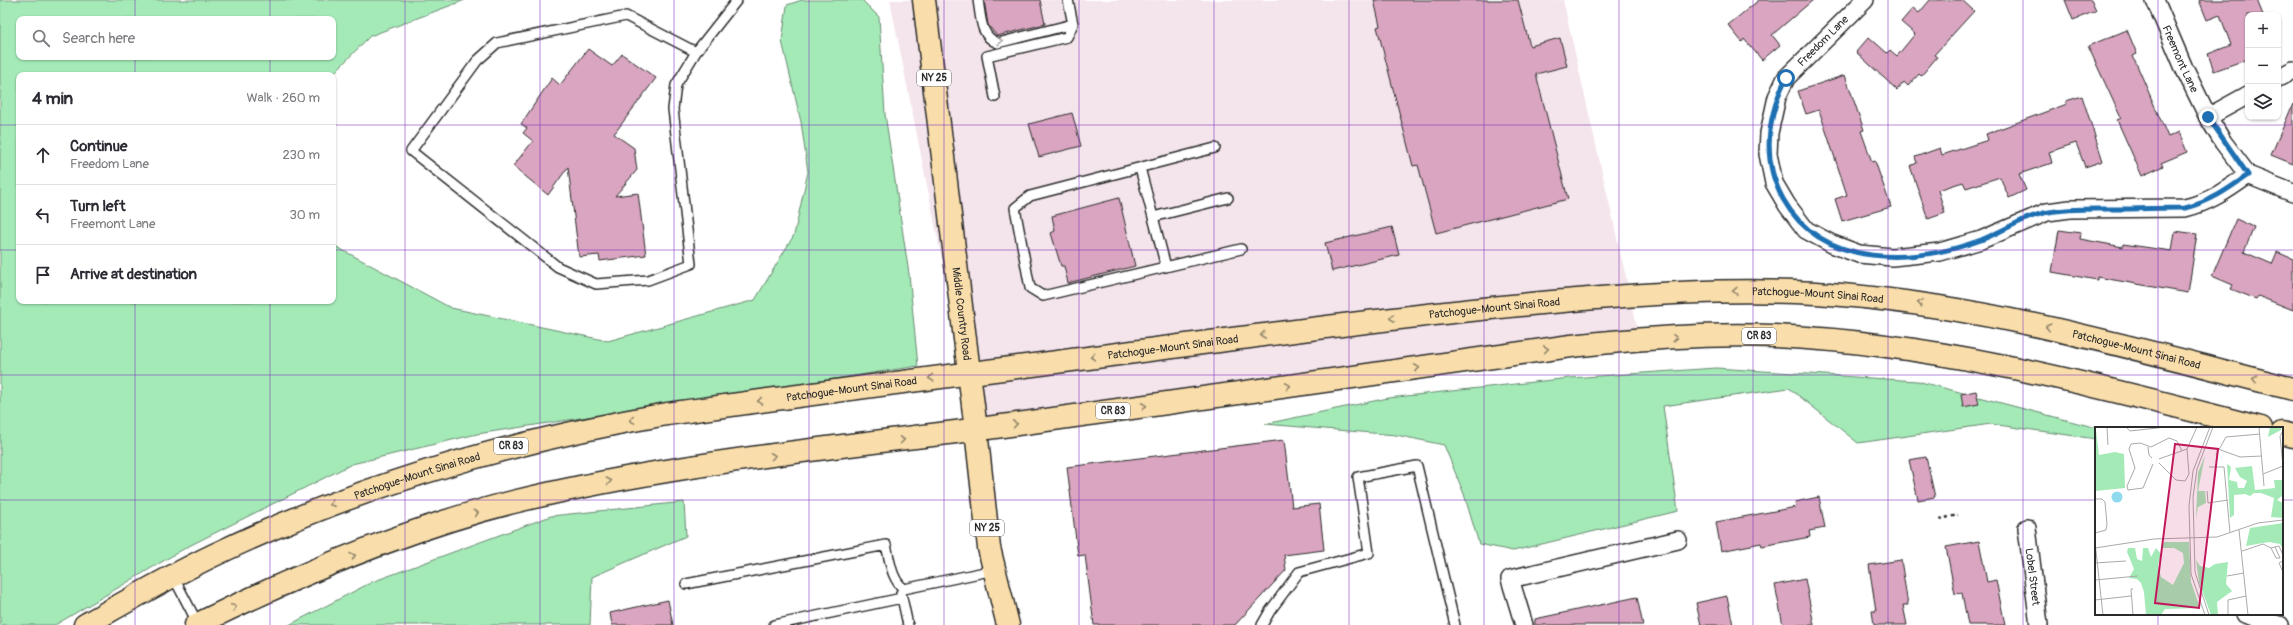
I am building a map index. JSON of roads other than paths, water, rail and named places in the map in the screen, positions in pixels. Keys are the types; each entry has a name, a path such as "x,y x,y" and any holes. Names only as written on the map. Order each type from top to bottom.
{"main road":[{"name":"Middle Country Road","path":"924,0 970,373 989,548 1008,625"},
{"name":"Patchogue-Mount Sinai Road","path":"85,625 173,576 226,549 322,508 422,472 500,449 603,426 667,414 1431,313 1624,295 1752,291 1877,298 1995,315 2077,334 2293,389"},
{"name":"CR 83","path":"197,624 323,567 440,524 508,503 636,476 976,430 1570,346 1640,339 1773,336 1845,341 1971,358 2040,372 2257,427"},
{"path":"2283,433 2293,436"}],"street":[{"name":"Freedom Lane","path":"1864,0 1786,78 1777,97 1769,133 1768,154 1774,183 1787,206 1806,230 1832,244 1859,254 1892,258 1940,252 1981,240 2047,212 2070,209 2185,208 2203,204 2248,175"},
{"name":"Freemont Lane","path":"2155,0 2184,68 2208,117 2248,175"},
{"path":"2281,76 2293,70"},
{"path":"2208,117 2245,97"},
{"path":"2248,175 2293,193"},
{"name":"Lobel Street","path":"2027,528 2039,625"},
{"path":"1524,625 1510,579 1678,540"},
{"path":"2248,615 2280,625"}],"lane":[{"path":"696,52 626,16 497,43 477,61 411,151 558,267 596,284 648,280 690,264 673,109 676,85 696,52 737,0"},
{"path":"978,0 985,35 998,43 1073,24"},
{"path":"994,97 987,56 1067,37 1073,24 1068,0"},
{"path":"1215,148 1030,196 1015,208 1030,288 1043,296 1241,249"},
{"path":"1140,168 1166,267"},
{"path":"1152,217 1228,198"},
{"path":"1262,625 1270,611 1299,572 1369,553 1358,478 1417,466 1455,625"},
{"path":"686,584 886,545 893,574 904,589 918,588 994,570"},
{"path":"173,576 197,624"},
{"path":"900,585 908,625"},
{"path":"774,625 902,598"}]}
